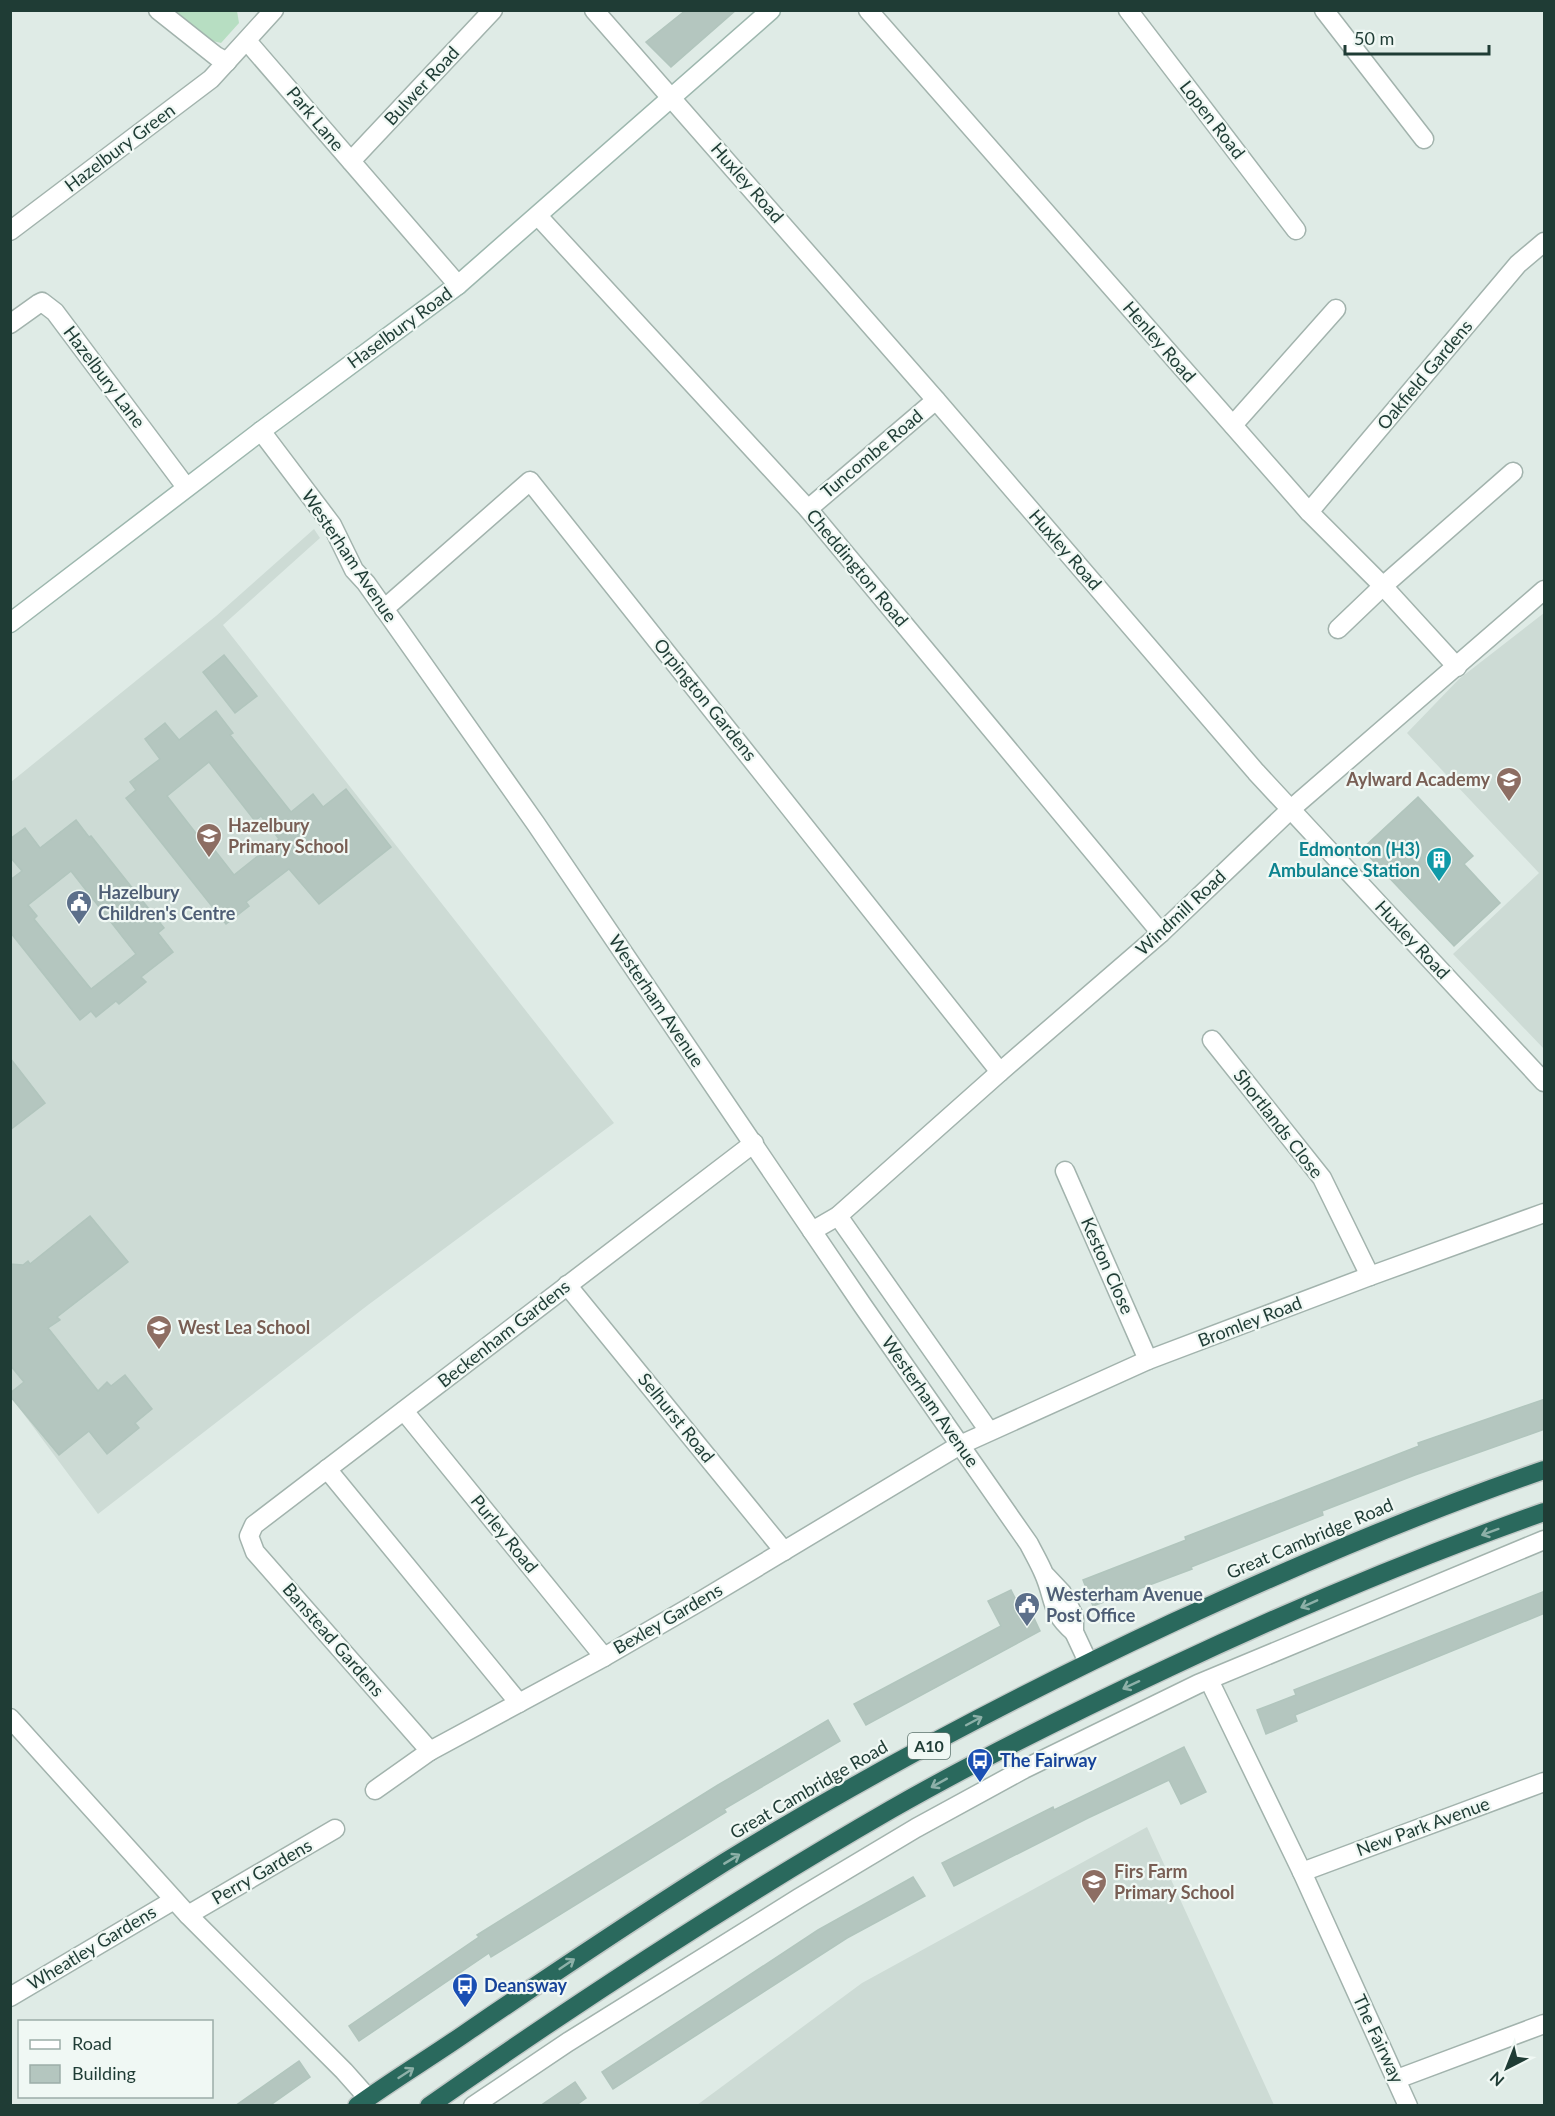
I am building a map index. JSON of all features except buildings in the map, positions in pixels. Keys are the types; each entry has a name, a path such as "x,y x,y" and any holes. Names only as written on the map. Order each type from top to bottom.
{"highway":[{"name":"Great Cambridge Road","path":"363,2102 631,1922 738,1855 874,1775 1088,1662 1331,1552 1420,1515 1545,1470"},
{"name":"A10","path":"429,2106 553,2020 758,1888 893,1808 1025,1737 1234,1637 1336,1592 1435,1552 1545,1512"}],"street":[{"path":"158,10 216,56 227,62 274,10"},
{"name":"Bulwer Road","path":"351,161 493,10"},
{"name":"Huxley Road","path":"594,10 936,400 1256,772 1545,1082"},
{"name":"Haselbury Road","path":"10,623 186,487 458,285 771,10"},
{"name":"Henley Road","path":"867,10 1309,512 1383,586 1457,667"},
{"name":"Lopen Road","path":"1128,10 1296,230"},
{"path":"1324,10 1424,139"},
{"name":"Park Lane","path":"247,41 458,285"},
{"name":"Hazelbury Green","path":"10,231 211,79 227,62"},
{"name":"Cheddington Road","path":"538,216 808,509 1161,933"},
{"name":"Oakfield Gardens","path":"1309,512 1518,264 1545,242"},
{"name":"Hazelbury Lane","path":"10,324 38,304 42,303 55,312 186,487"},
{"path":"1233,425 1336,309"},
{"name":"Tuncombe Road","path":"808,509 936,400"},
{"name":"Westerham Avenue","path":"261,431 332,525 354,570 366,583 536,824 885,1337 1029,1544 1045,1575 1062,1593 1074,1616 1074,1632 1088,1662"},
{"path":"1338,629 1383,586 1513,472"},
{"name":"Orpington Gardens","path":"384,609 530,481 1000,1072"},
{"name":"Windmill Road","path":"813,1231 838,1216 1161,933 1291,809 1545,590"},
{"name":"Shortlands Close","path":"1212,1040 1322,1178 1370,1276"},
{"name":"Beckenham Gardens","path":"254,1525 754,1143"},
{"name":"Keston Close","path":"1065,1171 1148,1360"},
{"name":"Bromley Road","path":"960,1445 1148,1360 1545,1213"},
{"name":"Westerham Avenue","path":"838,1216 989,1431"},
{"name":"Selhurst Road","path":"567,1285 784,1551"},
{"path":"885,1337 911,1321"},
{"name":"Purley Road","path":"404,1411 604,1657"},
{"name":"Bexley Gardens","path":"375,1791 430,1751 604,1657 960,1445"},
{"path":"327,1469 519,1703"},
{"name":"Banstead Gardens","path":"254,1525 249,1536 255,1552 430,1751"},
{"path":"472,2106 568,2042 916,1828 1024,1769 1209,1680 1545,1540"},
{"name":"The Fairway","path":"1209,1680 1302,1872 1408,2106"},
{"path":"10,1718 174,1900 363,2102"},
{"name":"New Park Avenue","path":"1302,1872 1545,1782"},
{"name":"Perry Gardens","path":"188,1915 335,1829"},
{"name":"Wheatley Gardens","path":"10,1997 174,1900"},
{"path":"553,2020 568,2042"},
{"path":"1397,2079 1545,2024"}],"shaded area":[{"name":"Hazelbury Primary School","path":"314,529 320,538 223,625 614,1123 368,1305 98,1514 11,1397 11,782 216,616"},
{"name":"Aylward Academy","path":"1544,613 1544,1049 1453,954 1539,873 1407,733 1459,679"},
{"name":"Firs Farm Primary School","path":"1147,1827 1274,2105 697,2105 862,1983"}],"green space":[{"path":"174,11 237,11 239,23 221,43 213,41"}],"place":[{"name":"Aylward Academy","path":"1509,803"},
{"name":"Hazelbury Primary School","path":"209,859"},
{"name":"Edmonton (H3) Ambulance Station","path":"1439,883"},
{"name":"Hazelbury Children's Centre","path":"79,926"},
{"name":"West Lea School","path":"159,1351"},
{"name":"Westerham Avenue Post Office","path":"1027,1628"},
{"name":"The Fairway","path":"980,1784"},
{"name":"Firs Farm Primary School","path":"1094,1905"},
{"name":"Deansway","path":"465,2009"}]}
